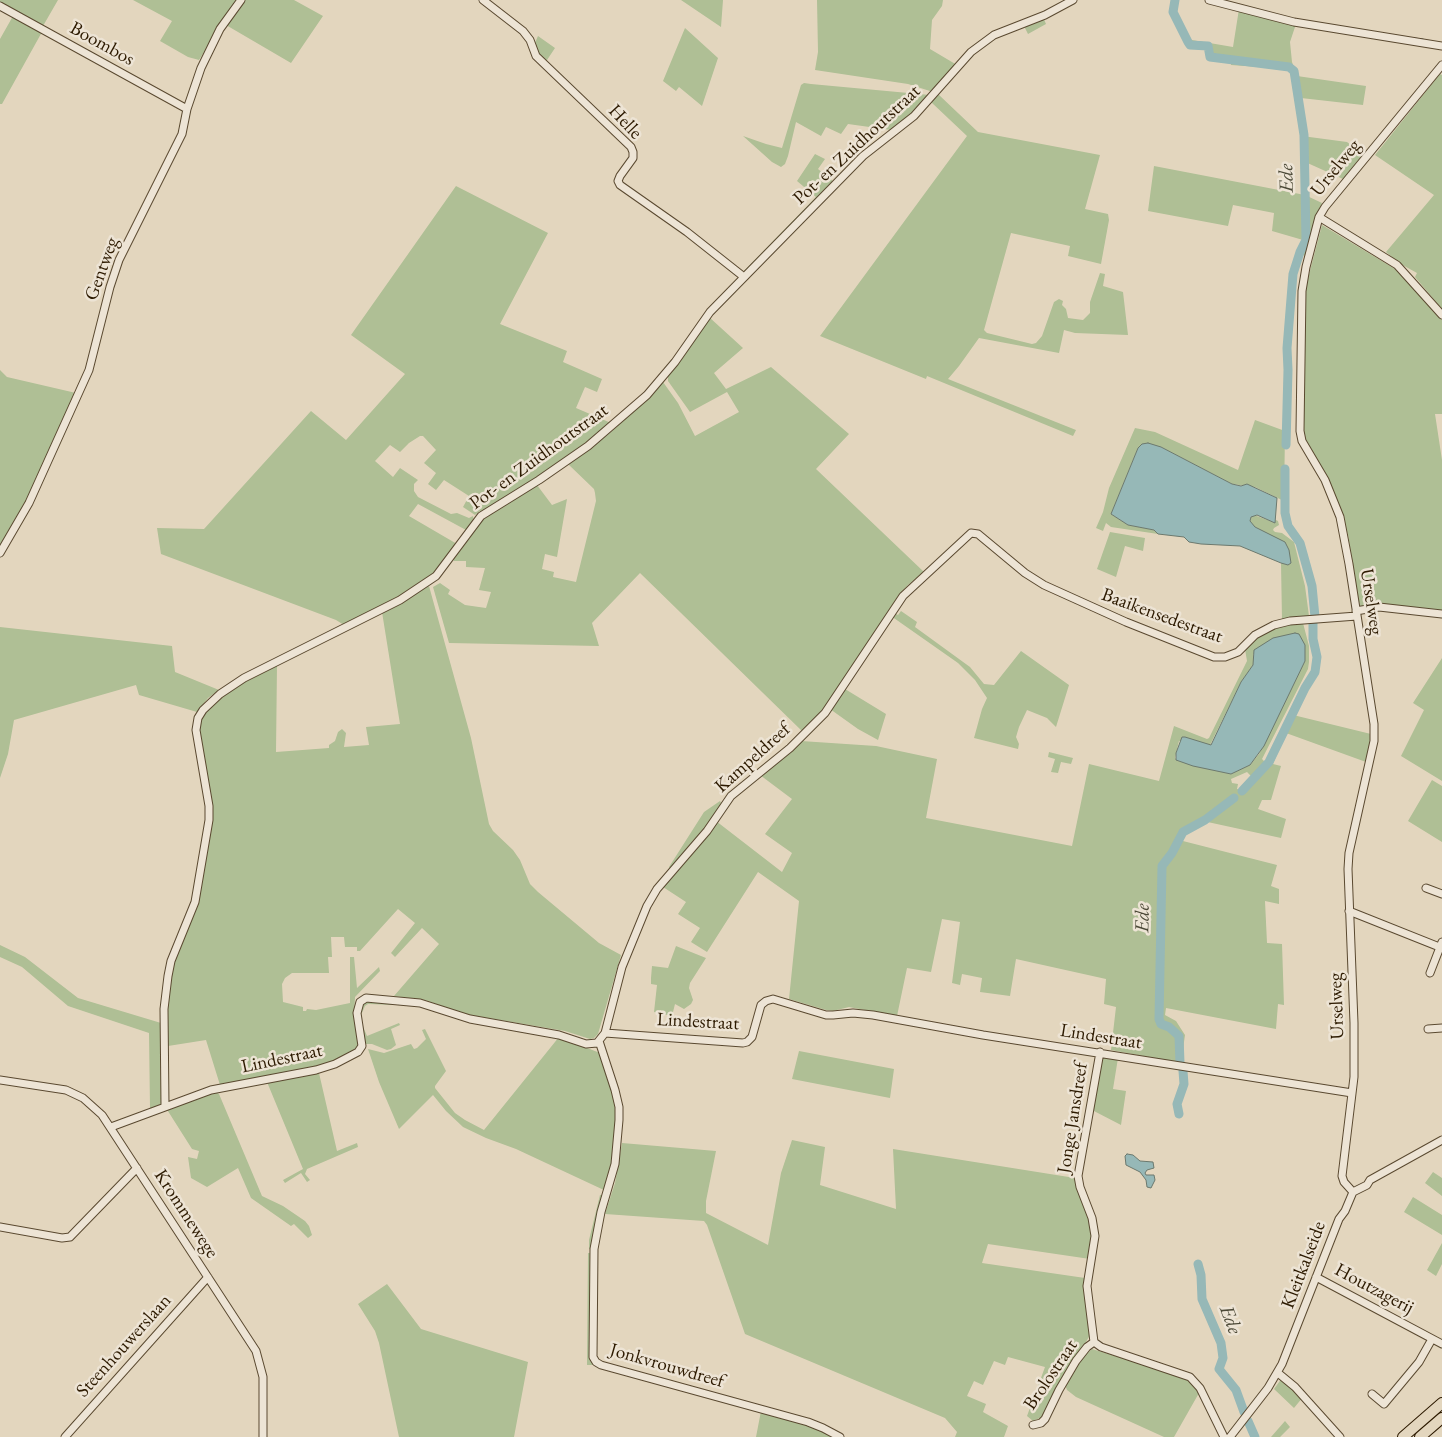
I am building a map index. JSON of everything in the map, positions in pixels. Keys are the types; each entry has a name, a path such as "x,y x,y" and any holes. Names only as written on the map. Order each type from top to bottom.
{"highway":[{"path":"1403,1437 1442,1403"},
{"path":"1420,1437 1442,1418"}],"street":[{"name":"Gentweg","path":"0,553 29,503 89,370 110,287 119,260 182,134 201,68 220,30 241,0"},
{"name":"Helle","path":"483,0 523,31 530,40 536,56 631,147 633,158 620,176 618,181 620,185 687,232 744,277"},
{"name":"Pot- en Zuidhoutstraat","path":"166,1106 164,1018 167,984 171,961 195,902 209,820 209,806 196,730 198,718 203,710 220,694 244,678 400,600 436,576 481,516 539,480 588,446 647,395 675,362 703,320 863,156 914,116 971,52 994,35 1046,14 1073,0"},
{"path":"1209,0 1294,22 1442,46"},
{"name":"Boombos","path":"0,6 188,109"},
{"name":"Urselweg","path":"1353,1192 1344,1182 1342,1176 1352,1093 1354,1023 1349,911 1349,853 1374,741 1374,724 1340,517 1325,480 1302,441 1300,431 1302,291 1306,267 1320,217 1325,207 1442,65"},
{"path":"1320,217 1397,265 1442,315"},
{"name":"Baaikensedestraat","path":"968,535 971,533 978,534 1025,573 1057,591 1126,622 1214,657 1226,657 1238,652 1255,635 1274,625 1290,621 1357,613 1379,607 1442,614"},
{"name":"Kampeldreef","path":"606,1033 622,967 647,906 658,889 707,831 731,796 790,748 825,713 903,596 968,535"},
{"path":"1426,888 1442,894"},
{"path":"1349,911 1441,946 1430,973"},
{"name":"Lindestraat","path":"111,1127 211,1090 323,1068 358,1052 362,1046 356,1013 360,1002 366,998 420,1003 470,1020 553,1033 586,1044 594,1044 599,1041"},
{"name":"Lindestraat","path":"606,1033 743,1043 752,1037 761,1005 773,999 832,1016 854,1013 863,1014 983,1035 1352,1093"},
{"path":"1428,1029 1442,1028"},
{"path":"599,1041 606,1033"},
{"name":"Jonkvrouwdreef","path":"599,1041 615,1090 619,1107 619,1120 616,1164 601,1212 594,1249 593,1357 596,1362 601,1365 808,1422 840,1437"},
{"name":"Jonge Jansdreef","path":"1094,1342 1087,1286 1095,1236 1092,1218 1078,1176 1100,1052"},
{"name":"Krommewege","path":"0,1080 66,1090 93,1105 111,1127 256,1351 263,1377 263,1437"},
{"name":"Kleitkalseide","path":"1230,1437 1278,1373 1339,1219 1345,1211 1353,1192 1367,1185 1377,1175 1442,1140"},
{"path":"0,1227 62,1238 70,1237 137,1168"},
{"name":"Steenhouwerslaan","path":"65,1437 208,1277"},
{"name":"Houtzagerij","path":"1316,1277 1442,1344"},
{"path":"1372,1394 1384,1404 1419,1362 1432,1339"},
{"path":"1094,1342 1101,1347 1190,1377 1200,1388 1224,1437"},
{"name":"Brolostraat","path":"1033,1425 1041,1423 1045,1419 1076,1361 1094,1342"},
{"path":"1278,1373 1295,1387 1340,1437"}],"green space":[{"path":"0,0 58,0 43,26 0,2"},
{"path":"133,0 237,0 199,60 188,57 160,41 172,21"},
{"path":"243,0 294,0 323,16 291,63 226,25"},
{"path":"681,0 723,0 721,27"},
{"path":"817,0 943,0 942,6 932,20 930,49 957,65 933,92 908,84 815,70 818,52"},
{"path":"1172,0 1176,0 1174,9 1189,39 1192,40 1233,47 1239,9 1296,24 1290,42 1292,62 1297,76 1366,86 1363,105 1301,98 1303,110 1298,111 1291,68 1260,64 1259,67 1231,65 1231,60 1208,57 1206,47 1188,45 1170,10"},
{"path":"13,16 42,32 2,104 0,104 0,39"},
{"path":"1043,17 1046,24 1028,34 1024,26"},
{"path":"685,28 718,58 702,106 679,87 676,91 663,81"},
{"path":"538,36 555,48 545,63 538,56 534,45"},
{"path":"1440,74 1442,75 1442,309 1415,277 1417,273 1399,263 1386,252 1434,195 1375,155"},
{"path":"804,83 930,95 914,112 891,130 848,124 841,134 826,127 821,136 796,122 788,156 785,164 781,167 772,162 743,136 782,148 801,85"},
{"path":"938,94 978,132 1100,155 1085,209 1108,214 1109,220 1101,264 1068,256 1070,246 1011,233 984,330 987,333 1032,344 1036,343 1042,336 1054,302 1059,299 1063,301 1062,305 1066,309 1068,318 1083,320 1090,313 1090,302 1100,273 1105,274 1103,286 1123,292 1128,335 1075,333 1064,330 1059,353 979,338 948,379 1076,430 1073,436 927,376 926,379 820,336 967,136 931,102"},
{"path":"1302,136 1347,142 1363,154 1343,179 1303,161"},
{"path":"815,154 825,159 818,169 834,182 748,278 743,272 816,197 797,181"},
{"path":"1154,166 1305,195 1322,203 1305,256 1297,252 1303,240 1272,231 1274,213 1233,205 1228,226 1148,211"},
{"path":"456,186 548,233 500,324 567,351 563,362 602,379 597,392 585,387 576,408 611,423 570,455 520,489 482,513 480,511 475,515 463,507 469,496 444,480 436,490 428,484 436,473 424,463 436,450 423,436 409,443 400,452 390,445 375,461 393,477 400,468 418,480 414,484 414,491 418,497 451,514 457,513 469,518 473,516 474,521 466,530 418,504 409,516 457,544 437,571 399,598 344,625 336,620 161,554 157,528 204,529 311,411 346,440 405,374 351,335"},
{"path":"1322,225 1400,272 1442,320 1442,414 1435,414 1442,460 1442,611 1360,607 1348,535 1341,512 1333,490 1305,440 1303,424 1306,286"},
{"path":"709,317 743,348 714,373 726,389 771,367 849,434 816,469 924,572 898,596 827,705 803,732 640,573 592,623 599,646 449,643 433,587 440,583 450,590 448,594 465,605 486,608 491,592 479,590 485,568 466,567 466,561 454,561 453,559 482,519 537,485 552,505 567,499 557,557 545,554 542,569 554,572 553,577 576,582 596,501 594,489 568,464 611,432 663,382 678,403 695,436 739,412 727,392 690,412 668,381 668,376"},
{"path":"0,370 7,377 76,393 24,505 0,546"},
{"path":"1255,420 1285,431 1284,501 1255,487 1232,484 1161,447 1138,448 1111,514 1128,525 1154,530 1158,534 1111,527 1106,523 1103,531 1096,528 1103,512 1109,488 1135,428 1155,432 1238,470"},
{"path":"1254,515 1273,522 1278,521 1279,525 1273,530 1282,533 1294,542 1305,586 1309,616 1282,620 1281,563 1288,565 1263,532 1252,525 1250,521"},
{"path":"1110,532 1145,538 1143,551 1125,546 1116,577 1097,569"},
{"path":"429,586 471,738 489,824 493,831 513,850 520,860 530,884 538,892 599,943 621,955 598,1034 590,1039 565,1031 465,1014 425,1000 394,996 439,944 422,928 395,957 391,953 415,923 398,909 360,951 357,951 357,947 345,947 344,937 331,937 332,957 328,957 329,973 292,973 285,978 282,984 283,1002 303,1007 303,1011 307,1009 316,1010 350,1003 350,957 354,957 357,988 379,967 380,971 355,997 354,1019 361,1041 357,1050 328,1064 220,1085 206,1040 168,1046 166,1021 167,1001 174,963 185,934 210,836 199,735 200,722 204,713 221,697 250,678 277,665 276,752 329,748 329,745 335,741 338,732 342,729 346,733 344,747 369,745 366,727 400,724 382,612"},
{"path":"901,611 917,622 915,627 970,667 984,684 994,685 1021,651 1069,685 1056,727 1047,718 1027,710 1016,737 1019,744 1018,749 974,738 987,698 975,680 958,663 891,616 893,612 898,615"},
{"path":"1303,623 1309,646 1308,669 1262,759 1265,762 1289,714 1371,734 1366,762 1286,733 1273,764 1281,766 1271,800 1262,800 1258,809 1286,819 1281,838 1203,821 1183,834 1179,840 1277,865 1271,886 1279,889 1279,904 1265,901 1267,943 1282,944 1284,1005 1278,1004 1276,1029 1166,1008 1165,1015 1176,1021 1185,1035 1181,1063 1111,1050 1116,1007 1104,1004 1106,979 1016,959 1010,996 980,992 982,978 962,974 960,985 952,983 960,922 942,919 931,972 907,968 897,1016 849,1007 833,1011 826,1010 789,999 799,901 758,872 707,952 691,942 700,928 678,914 686,902 663,887 716,821 782,872 792,853 765,834 792,799 760,775 801,741 876,746 937,759 926,818 1072,846 1089,764 1159,781 1174,726 1207,739 1209,738 1247,661 1245,649 1265,632 1286,624","holes":["1253,654 1305,661 1259,754 1250,765 1231,774 1179,761 1175,758 1179,741 1210,745 1241,682 1253,665","1247,772 1252,777 1242,790 1237,789 1238,784 1232,783 1231,779"]},
{"path":"0,627 172,646 175,672 219,690 208,698 197,712 139,695 136,685 14,720 8,754 0,778"},
{"path":"1442,658 1442,781 1401,756 1424,710 1413,703"},
{"path":"845,689 886,714 878,740 858,729 830,709"},
{"path":"1049,752 1073,758 1071,764 1061,762 1058,773 1051,772 1055,759 1048,757"},
{"path":"1432,780 1442,786 1442,842 1408,821"},
{"path":"720,801 721,803 701,835 670,869 669,867 704,812"},
{"path":"0,945 25,957 78,998 161,1023 161,1104 150,1109 149,1033 68,1006 22,967 0,957"},
{"path":"676,946 706,958 690,983 689,988 693,1000 691,1004 684,1009 675,1004 672,1016 654,1012 657,985 651,984 651,978 652,966 668,968"},
{"path":"368,1000 397,1003 396,1005 368,1004 361,1015 361,1022 367,1036 399,1023 400,1025 391,1029 396,1045 391,1049 387,1050 372,1044 366,1044 360,1030 360,1006"},
{"path":"425,1029 446,1071 435,1088 455,1113 484,1130 559,1037 600,1053 617,1103 615,1150 606,1191 516,1149 463,1127 433,1095 399,1129 379,1082 368,1049 384,1053 411,1044 414,1049 417,1048 426,1039 422,1030"},
{"path":"799,1051 894,1069 890,1098 792,1079"},
{"path":"1103,1056 1118,1058 1113,1089 1126,1091 1121,1125 1092,1110"},
{"path":"319,1073 337,1151 357,1143 358,1147 307,1169 305,1174 310,1180 307,1182 301,1173 285,1183 283,1180 303,1169 267,1082"},
{"path":"214,1091 219,1094 262,1196 283,1206 305,1221 312,1235 308,1238 294,1224 291,1226 251,1198 238,1168 207,1187 191,1178 188,1157 197,1159 199,1151 192,1149 166,1108"},
{"path":"792,1140 825,1147 820,1185 896,1209 893,1149 1075,1178 1089,1219 1093,1238 1090,1259 988,1244 982,1263 1085,1278 1090,1335 1042,1417 1033,1421 1027,1416 1045,1367 1008,1357 1005,1365 994,1361 983,1385 974,1381 967,1396 986,1404 983,1412 1008,1426 1004,1437 955,1437 957,1432 945,1418 745,1334 704,1221 605,1214 615,1183 622,1143 716,1151 706,1201 706,1213 768,1245 781,1173"},
{"path":"1433,1172 1442,1178 1442,1196 1425,1183"},
{"path":"600,1195 602,1195 592,1250 589,1249 589,1240"},
{"path":"1413,1197 1442,1215 1442,1235 1404,1212"},
{"path":"1442,1243 1442,1264 1436,1276 1427,1270"},
{"path":"588,1253 592,1253 591,1358 593,1365 587,1365"},
{"path":"1197,1270 1199,1271 1204,1300 1222,1341 1225,1360 1221,1370 1238,1389 1244,1407 1241,1411 1234,1391 1216,1367 1221,1358 1218,1341 1200,1301"},
{"path":"387,1284 421,1329 528,1362 514,1437 399,1437 379,1343 375,1331 358,1304"},
{"path":"1092,1349 1190,1379 1199,1393 1174,1437 1164,1437 1076,1397 1067,1390 1065,1385 1067,1381 1084,1356"},
{"path":"1282,1378 1303,1397 1294,1408 1274,1389"},
{"path":"761,1411 789,1418 838,1437 756,1437"},
{"path":"1285,1421 1290,1427 1280,1437 1271,1437"}],"water":[{"path":"1148,443 1161,447 1232,484 1241,486 1247,484 1277,498 1275,523 1257,515 1251,517 1250,521 1255,527 1285,542 1289,550 1291,563 1288,565 1281,563 1240,546 1201,544 1189,542 1184,537 1158,534 1154,530 1128,525 1111,514 1138,448 1142,444"},
{"path":"1295,633 1299,634 1305,645 1305,661 1264,746 1250,765 1231,774 1193,766 1176,760 1176,753 1182,737 1211,745 1241,682 1253,665 1254,650 1273,638"},
{"path":"1127,1154 1133,1155 1140,1161 1153,1162 1154,1168 1147,1170 1145,1173 1146,1175 1154,1175 1155,1180 1151,1188 1147,1187 1146,1180 1140,1172 1126,1165 1125,1156"}],"waterway":[{"name":"Ede","path":"1175,0 1173,12 1188,42 1190,45 1208,46 1210,57 1289,67 1294,71 1304,135 1306,240 1293,274 1287,348 1286,445"},
{"path":"1413,38 1423,39"},
{"name":"Ede","path":"1285,469 1285,513 1288,526 1300,543 1312,586 1315,617"},
{"name":"Ede","path":"1242,791 1269,762 1305,688 1315,672 1317,657 1313,639 1313,623"},
{"name":"Ede","path":"1180,1063 1179,1036 1169,1027 1161,1024 1159,1019 1162,866 1172,853 1183,832 1205,820 1234,798"},
{"name":"Ede","path":"1179,1114 1177,1104 1184,1084 1183,1071"},
{"name":"Ede","path":"1198,1264 1201,1275 1202,1299 1221,1343 1223,1358 1219,1369 1236,1390 1244,1412"},
{"name":"Ede","path":"1248,1421 1255,1437"}]}
